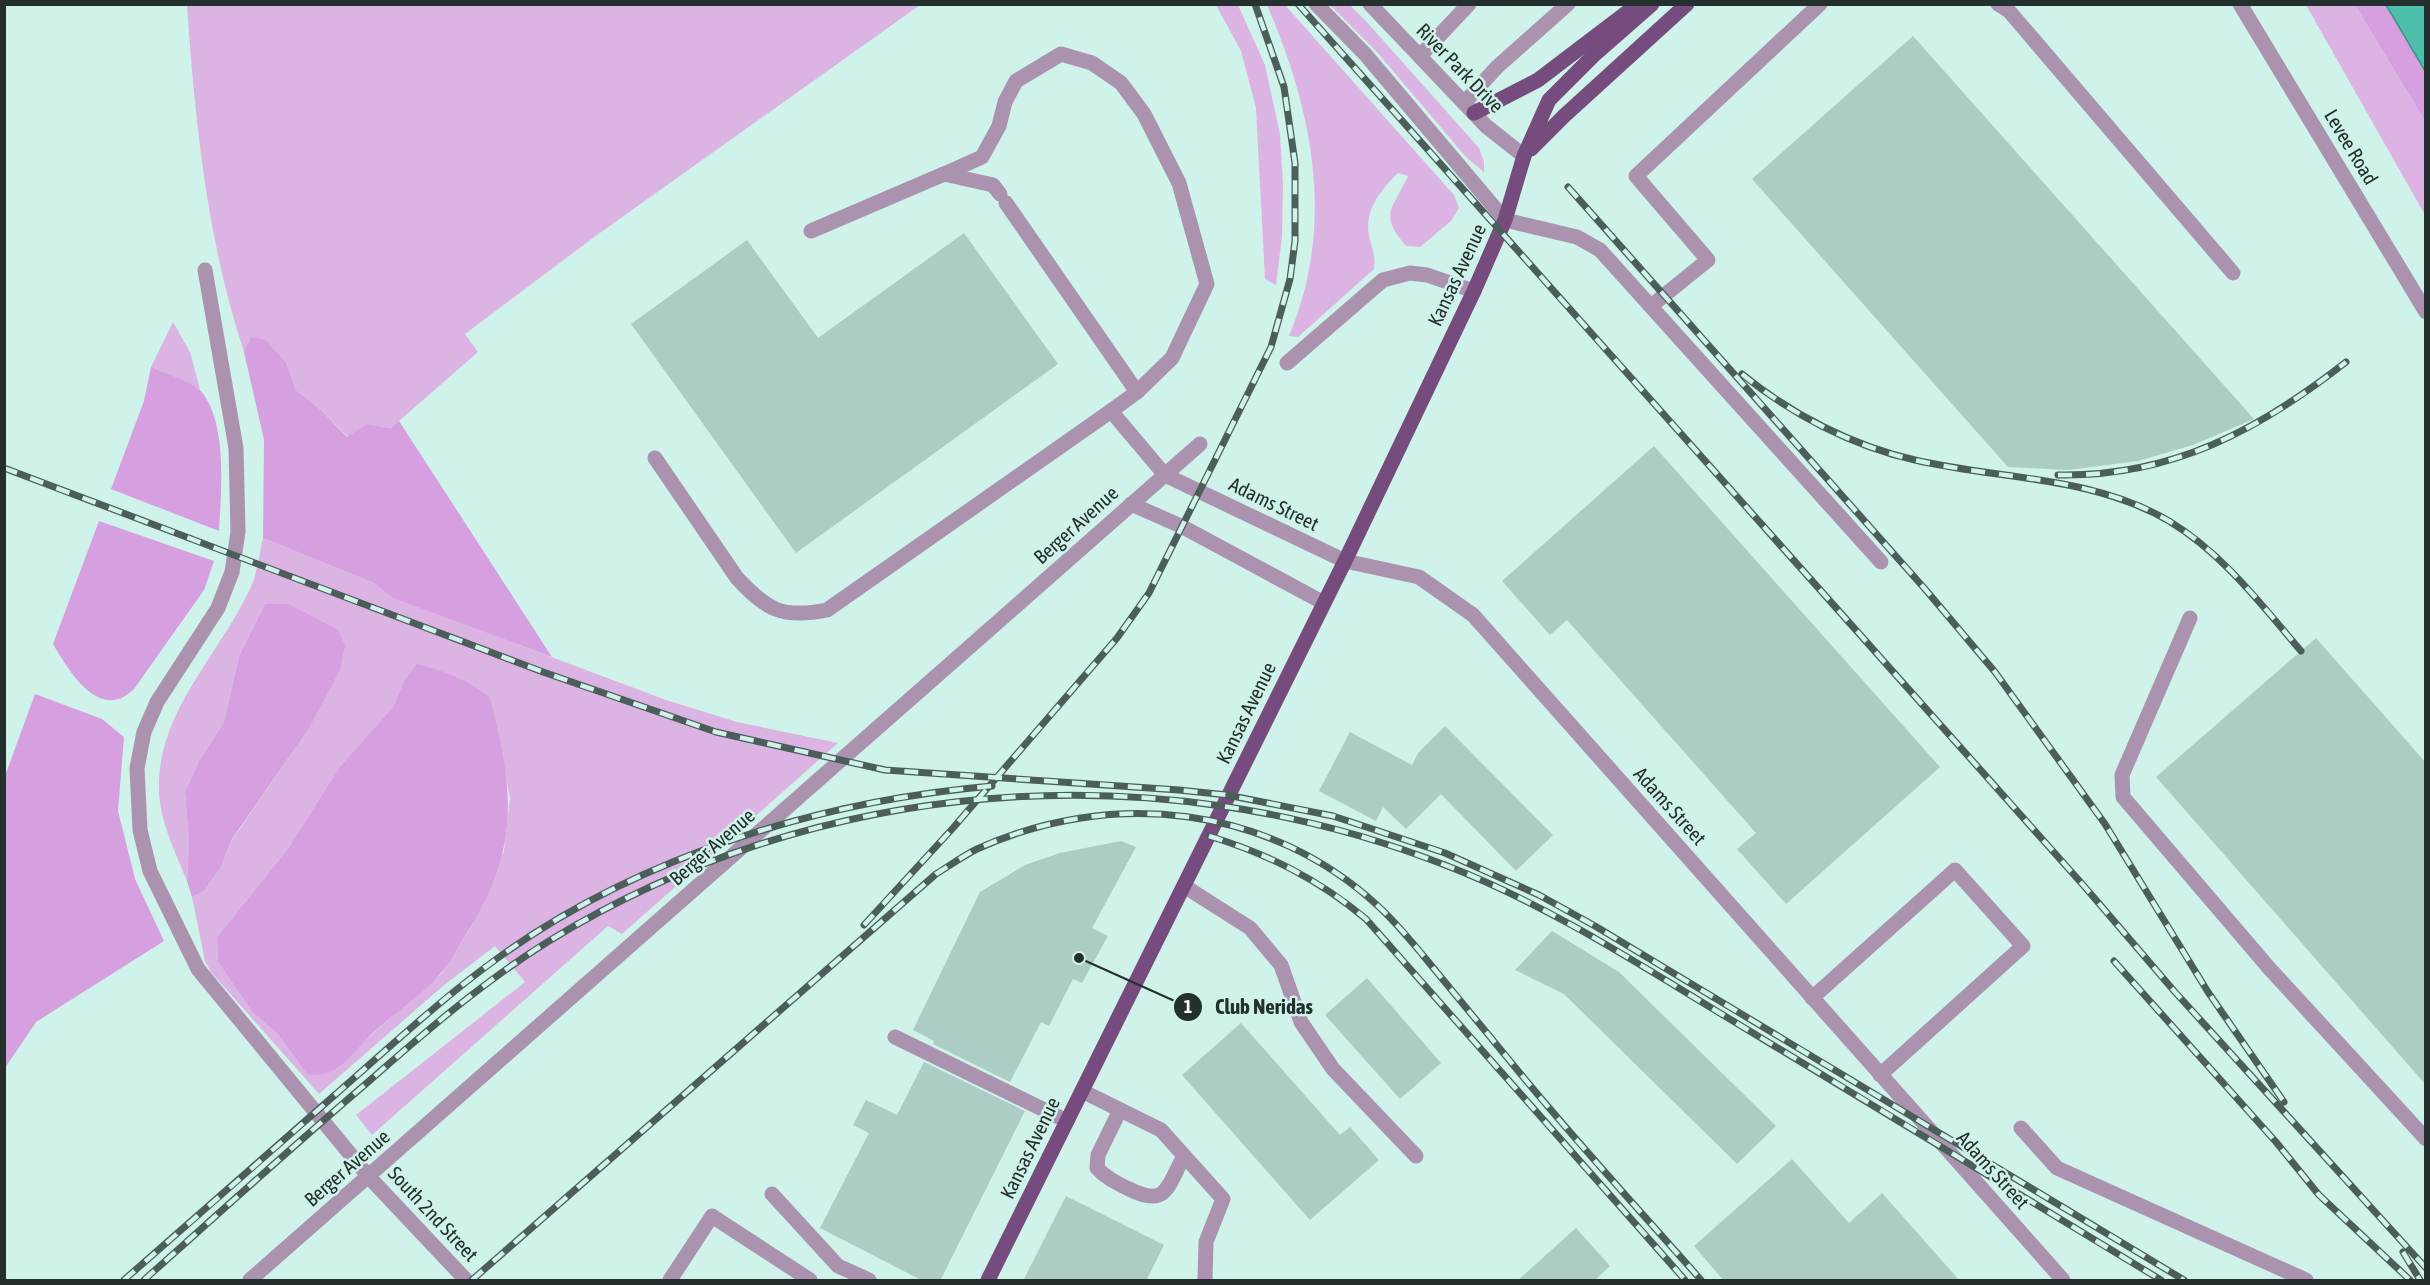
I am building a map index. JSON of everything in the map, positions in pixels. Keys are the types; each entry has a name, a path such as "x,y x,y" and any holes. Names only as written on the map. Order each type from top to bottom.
{"main road":[{"path":"1469,108 1538,80 1638,4"},
{"name":"Kansas Avenue","path":"988,1281 1345,561 1474,291 1505,220 1524,156 1549,100 1595,54 1652,4"},
{"name":"Kansas Avenue","path":"1524,156 1687,4"}],"street":[{"path":"1316,4 1365,54 1505,220 1577,237 1600,250 1881,562"},
{"name":"River Park Drive","path":"1370,4 1469,108 1524,156"},
{"path":"1469,108 1497,67 1568,4"},
{"path":"1651,306 1708,260 1636,176 1820,4"},
{"path":"1998,4 2009,11 2233,273"},
{"name":"Levee Road","path":"2240,4 2426,312"},
{"path":"1420,56 1468,5"},
{"path":"656,458 737,578 752,593 774,609 800,616 826,610 1137,392 1172,358 1207,284 1179,183 1144,114 1120,83 1092,63 1061,54 1016,81 1005,102 999,126 982,157 811,231"},
{"path":"944,174 993,185 1137,392"},
{"name":"South 2nd Street","path":"205,270 236,448 238,532 232,572 219,608 157,702 144,732 137,768 140,830 150,871 198,969 369,1177 466,1281"},
{"path":"1287,363 1383,280 1410,273 1427,275 1474,291"},
{"path":"1111,411 1165,475"},
{"name":"Berger Avenue","path":"250,1281 1200,444"},
{"name":"Adams Street","path":"1165,475 1345,561 1419,577 1473,615 2063,1281"},
{"path":"1131,504 1183,526 1324,603"},
{"path":"2190,618 2122,775 2123,797 2269,968 2426,1138"},
{"path":"1812,998 1955,870 2023,946 1880,1075"},
{"path":"1184,886 1250,928 1281,965 1301,1022 1333,1069 1416,1156"},
{"path":"895,1037 1067,1121"},
{"path":"1082,1091 1161,1131 1223,1199 1206,1242 1205,1281"},
{"path":"1120,1110 1098,1155 1097,1168 1105,1176 1146,1198 1156,1198 1164,1191 1184,1156"},
{"path":"2021,1128 2057,1168 2306,1281"},
{"path":"772,1194 838,1266 869,1281"},
{"path":"670,1281 712,1216 810,1281"}],"shaded area":[{"path":"187,5 920,5 597,235 465,334 478,352 391,428 366,424 348,437 322,411 296,390 286,362 251,338 244,352 231,310 212,224 199,137"},
{"path":"1216,5 1238,5 1265,65 1280,134 1283,185 1282,236 1276,285 1265,279 1256,108 1241,51"},
{"path":"1267,5 1285,5 1454,195 1459,208 1451,221 1420,247 1406,246 1397,235 1390,218 1393,204 1408,176 1398,173 1380,193 1371,209 1368,227 1374,256 1374,269 1298,337 1289,336 1303,294 1312,252 1315,210 1313,169 1307,127 1296,86"},
{"path":"1330,5 1350,5 1365,20 1479,148 1484,162 1484,172 1466,157 1377,52"},
{"path":"2306,5 2355,5 2425,121 2425,215"},
{"path":"2355,5 2386,5 2425,71 2425,121"},
{"path":"2386,5 2425,5 2425,71"},
{"path":"173,322 190,352 200,389 151,367"},
{"path":"251,337 264,339 286,362 296,390 322,411 347,437 366,424 391,428 399,421 552,657 393,598 374,583 263,538 264,440 244,352"},
{"path":"151,367 197,388 210,405 219,439 221,458 219,531 111,489 144,401"},
{"path":"99,521 214,561 204,590 134,689 120,698 108,700 88,691 71,673 53,644"},
{"path":"263,538 374,583 394,598 666,700 737,722 838,743 622,934 608,926 372,1135 356,1115 525,982 495,946 443,986 319,1094 211,972 205,961 192,897 204,891 221,867 232,840 308,730 337,629 265,604 239,656 224,722 199,761 185,792 189,841 187,881 162,813 159,789 161,761 178,710 252,585","holes":["404,681 490,697 510,798 504,851 472,925 441,974 363,1042 338,1068 307,1074 276,1032 253,1013 218,962 217,937 290,846 374,729 393,707"]},
{"path":"265,604 288,604 337,629 345,645 340,670 308,730 232,839 221,867 204,891 192,897 187,881 189,841 185,792 199,761 224,722 239,656"},
{"path":"417,664 455,677 490,697 504,762 507,792 508,819 504,847 496,875 483,904 440,974 375,1031 345,1062 328,1073 307,1074 276,1032 253,1013 218,962 217,937 290,846 340,767 393,707 404,681"},
{"path":"35,694 102,719 124,737 118,811 135,879 164,941 36,1022 5,1068 5,776"}],"building":[{"path":"1913,36 2254,419 2193,445 2138,461 2069,470 2008,467 1752,179"},
{"path":"964,233 1058,364 796,553 631,324 747,240 818,338"},
{"path":"1654,446 1940,767 1786,904 1737,849 1756,833 1567,620 1550,635 1502,581"},
{"path":"2316,638 2426,763 2426,1085 2156,777"},
{"path":"1445,726 1553,835 1516,871 1441,794 1406,829 1383,807 1376,821 1319,791 1350,732 1412,765 1418,753"},
{"path":"1121,841 1136,847 1092,928 1108,936 1082,983 1073,979 1049,1026 1041,1022 1010,1082 933,1044 934,1041 913,1030 980,892 1025,865 1060,853"},
{"path":"1552,931 1619,972 1776,1126 1737,1164 1564,994 1515,970"},
{"path":"1367,978 1441,1063 1400,1099 1325,1015"},
{"path":"1241,1023 1340,1135 1350,1127 1379,1160 1310,1220 1182,1075"},
{"path":"924,1062 1025,1111 940,1281 923,1281 820,1228 869,1133 853,1125 866,1100 897,1115"},
{"path":"1792,1159 1849,1223 1882,1193 1960,1281 1724,1281 1694,1246"},
{"path":"1066,1196 1164,1245 1146,1281 1023,1281"},
{"path":"1576,1228 1610,1266 1594,1281 1517,1281"}],"railway":[{"path":"864,925 953,828 1117,638 1149,593 1271,347 1290,279 1295,241 1295,163 1284,87 1255,4"},
{"path":"1298,4 2084,886 2175,992 2426,1268"},
{"path":"1568,187 1925,589 1995,672 2105,824 2208,992 2284,1102"},
{"path":"2058,475 2100,474 2139,468 2212,445 2280,409 2346,362"},
{"path":"1742,374 1761,389 1823,427 1891,454 1947,466 2077,487 2139,506 2169,521 2224,564 2301,651"},
{"path":"4,468 543,672 716,732 885,770 1227,795 1333,816 1445,853 1539,895 1595,926 2184,1280"},
{"path":"124,1280 438,1005 502,955 557,920 614,889 674,862 736,839 799,820 863,805 928,793 992,786"},
{"path":"144,1280 340,1106 478,990 549,941 652,886 761,844 873,815 988,799 1104,796 1220,806 1334,829 1445,865 1484,881 1558,918 1631,959 2161,1280"},
{"path":"472,1280 936,874 977,849 1028,830 1081,818 1134,814 1187,817 1239,827 1288,846 1335,872 1378,906 1395,922 1567,1129 1701,1280"},
{"path":"1209,836 1252,851 1292,869 1330,892 1366,919 1685,1280"},
{"path":"2114,961 2276,1142 2319,1195 2410,1280"},
{"path":"2403,1252 2420,1280"}],"place":[{"name":"Club Neridas","path":"1079,958"}]}
